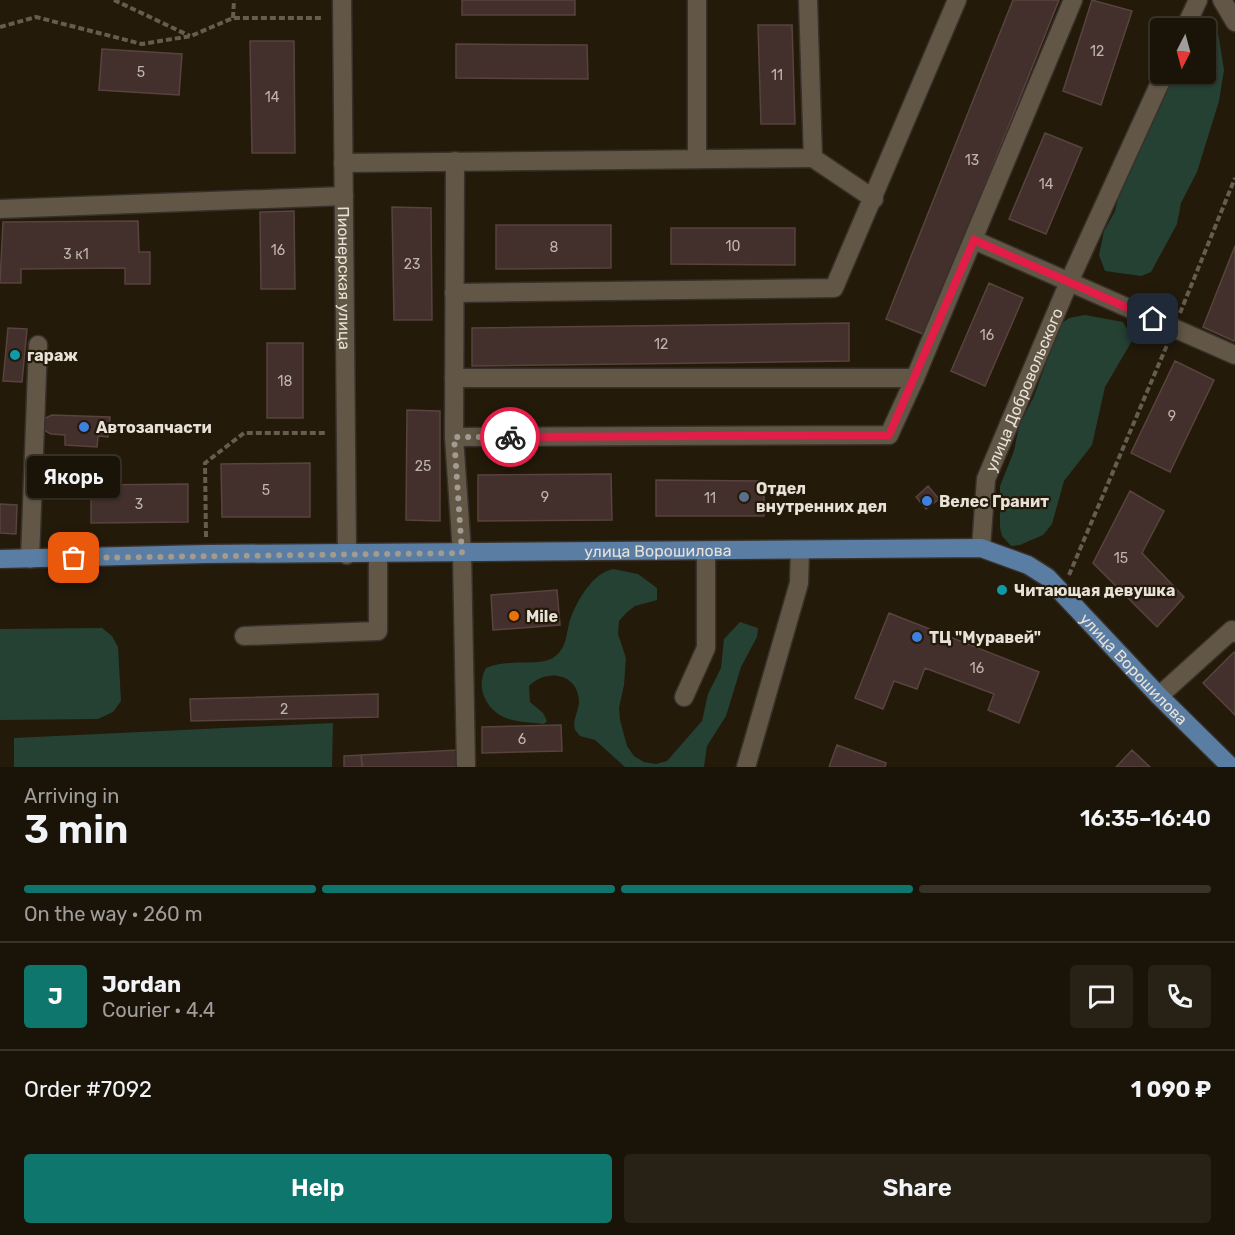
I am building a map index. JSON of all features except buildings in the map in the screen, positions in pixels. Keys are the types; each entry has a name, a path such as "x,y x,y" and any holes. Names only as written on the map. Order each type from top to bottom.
{"main road":[{"name":"улица Ворошилова","path":"0,559 206,554 347,555 981,548 1028,565 1047,577 1159,696 1231,767"}],"street":[{"path":"697,159 698,0"},
{"path":"808,0 813,158"},
{"path":"454,293 834,288 874,199 957,0"},
{"path":"454,437 889,435 974,240 1072,0"},
{"path":"1190,18 1198,0"},
{"path":"1222,0 1235,22"},
{"name":"Пионерская улица","path":"342,9 347,555"},
{"name":"улица Добровольского","path":"981,548 986,479 1069,282 1159,84"},
{"path":"344,163 813,158 874,199"},
{"path":"455,161 454,437 462,553 466,767"},
{"path":"0,209 344,196"},
{"path":"974,240 1235,355"},
{"path":"30,559 38,345"},
{"path":"454,378 915,378"},
{"path":"746,767 799,583 800,550"},
{"path":"684,697 706,648 706,551"},
{"path":"244,636 378,631 378,554"},
{"path":"1159,696 1232,630 1235,633"}],"path":[{"path":"114,0 191,36"},
{"path":"233,18 234,0"},
{"path":"0,27 36,17 142,44 191,36 233,18 342,9"},
{"path":"1061,592 1174,328 1235,178"},
{"path":"206,554 205,463 244,434 346,433"}],"green space":[{"path":"1216,20 1224,70 1219,101 1197,172 1181,203 1177,224 1151,272 1141,276 1105,271 1099,255 1104,231 1115,211 1121,187 1161,84 1216,84"},
{"path":"1085,315 1123,322 1133,339 1105,387 1092,445 1064,481 1052,524 1043,535 1020,545 1011,546 1002,536 1000,528 1000,486 1014,451 1019,426 1034,396 1062,323 1069,318"},
{"path":"613,569 638,574 657,588 657,600 635,606 626,613 619,621 618,634 626,658 619,708 620,720 627,746 634,756 644,762 656,764 667,761 702,721 708,694 721,668 724,639 740,622 758,628 757,637 741,667 726,716 707,746 704,767 625,767 595,740 580,736 575,730 574,722 579,701 577,692 573,684 560,676 544,677 529,686 530,702 543,713 547,721 544,724 506,718 493,709 484,697 482,683 486,668 504,663 541,662 554,657 564,645 570,620 581,596 599,576"},
{"path":"102,628 112,636 118,647 121,701 113,712 98,719 0,720 0,629"},
{"path":"333,723 332,767 14,767 14,738"}],"way so far":[{"path":"74,558 206,554 462,553 454,437 510,437"}],"place":[{"name":"гараж","path":"15,355"},
{"name":"Автозапчасти","path":"84,427"},
{"name":"Отдел внутренних дел","path":"744,497"},
{"name":"Велес Гранит","path":"927,501"},
{"name":"Якорь","path":"74,558"},
{"name":"Читающая девушка","path":"1002,590"},
{"name":"Mile","path":"514,616"},
{"name":"ТЦ \"Муравей\"","path":"917,637"}],"route":[{"path":"510,437 889,435 974,240 1153,319"}]}
